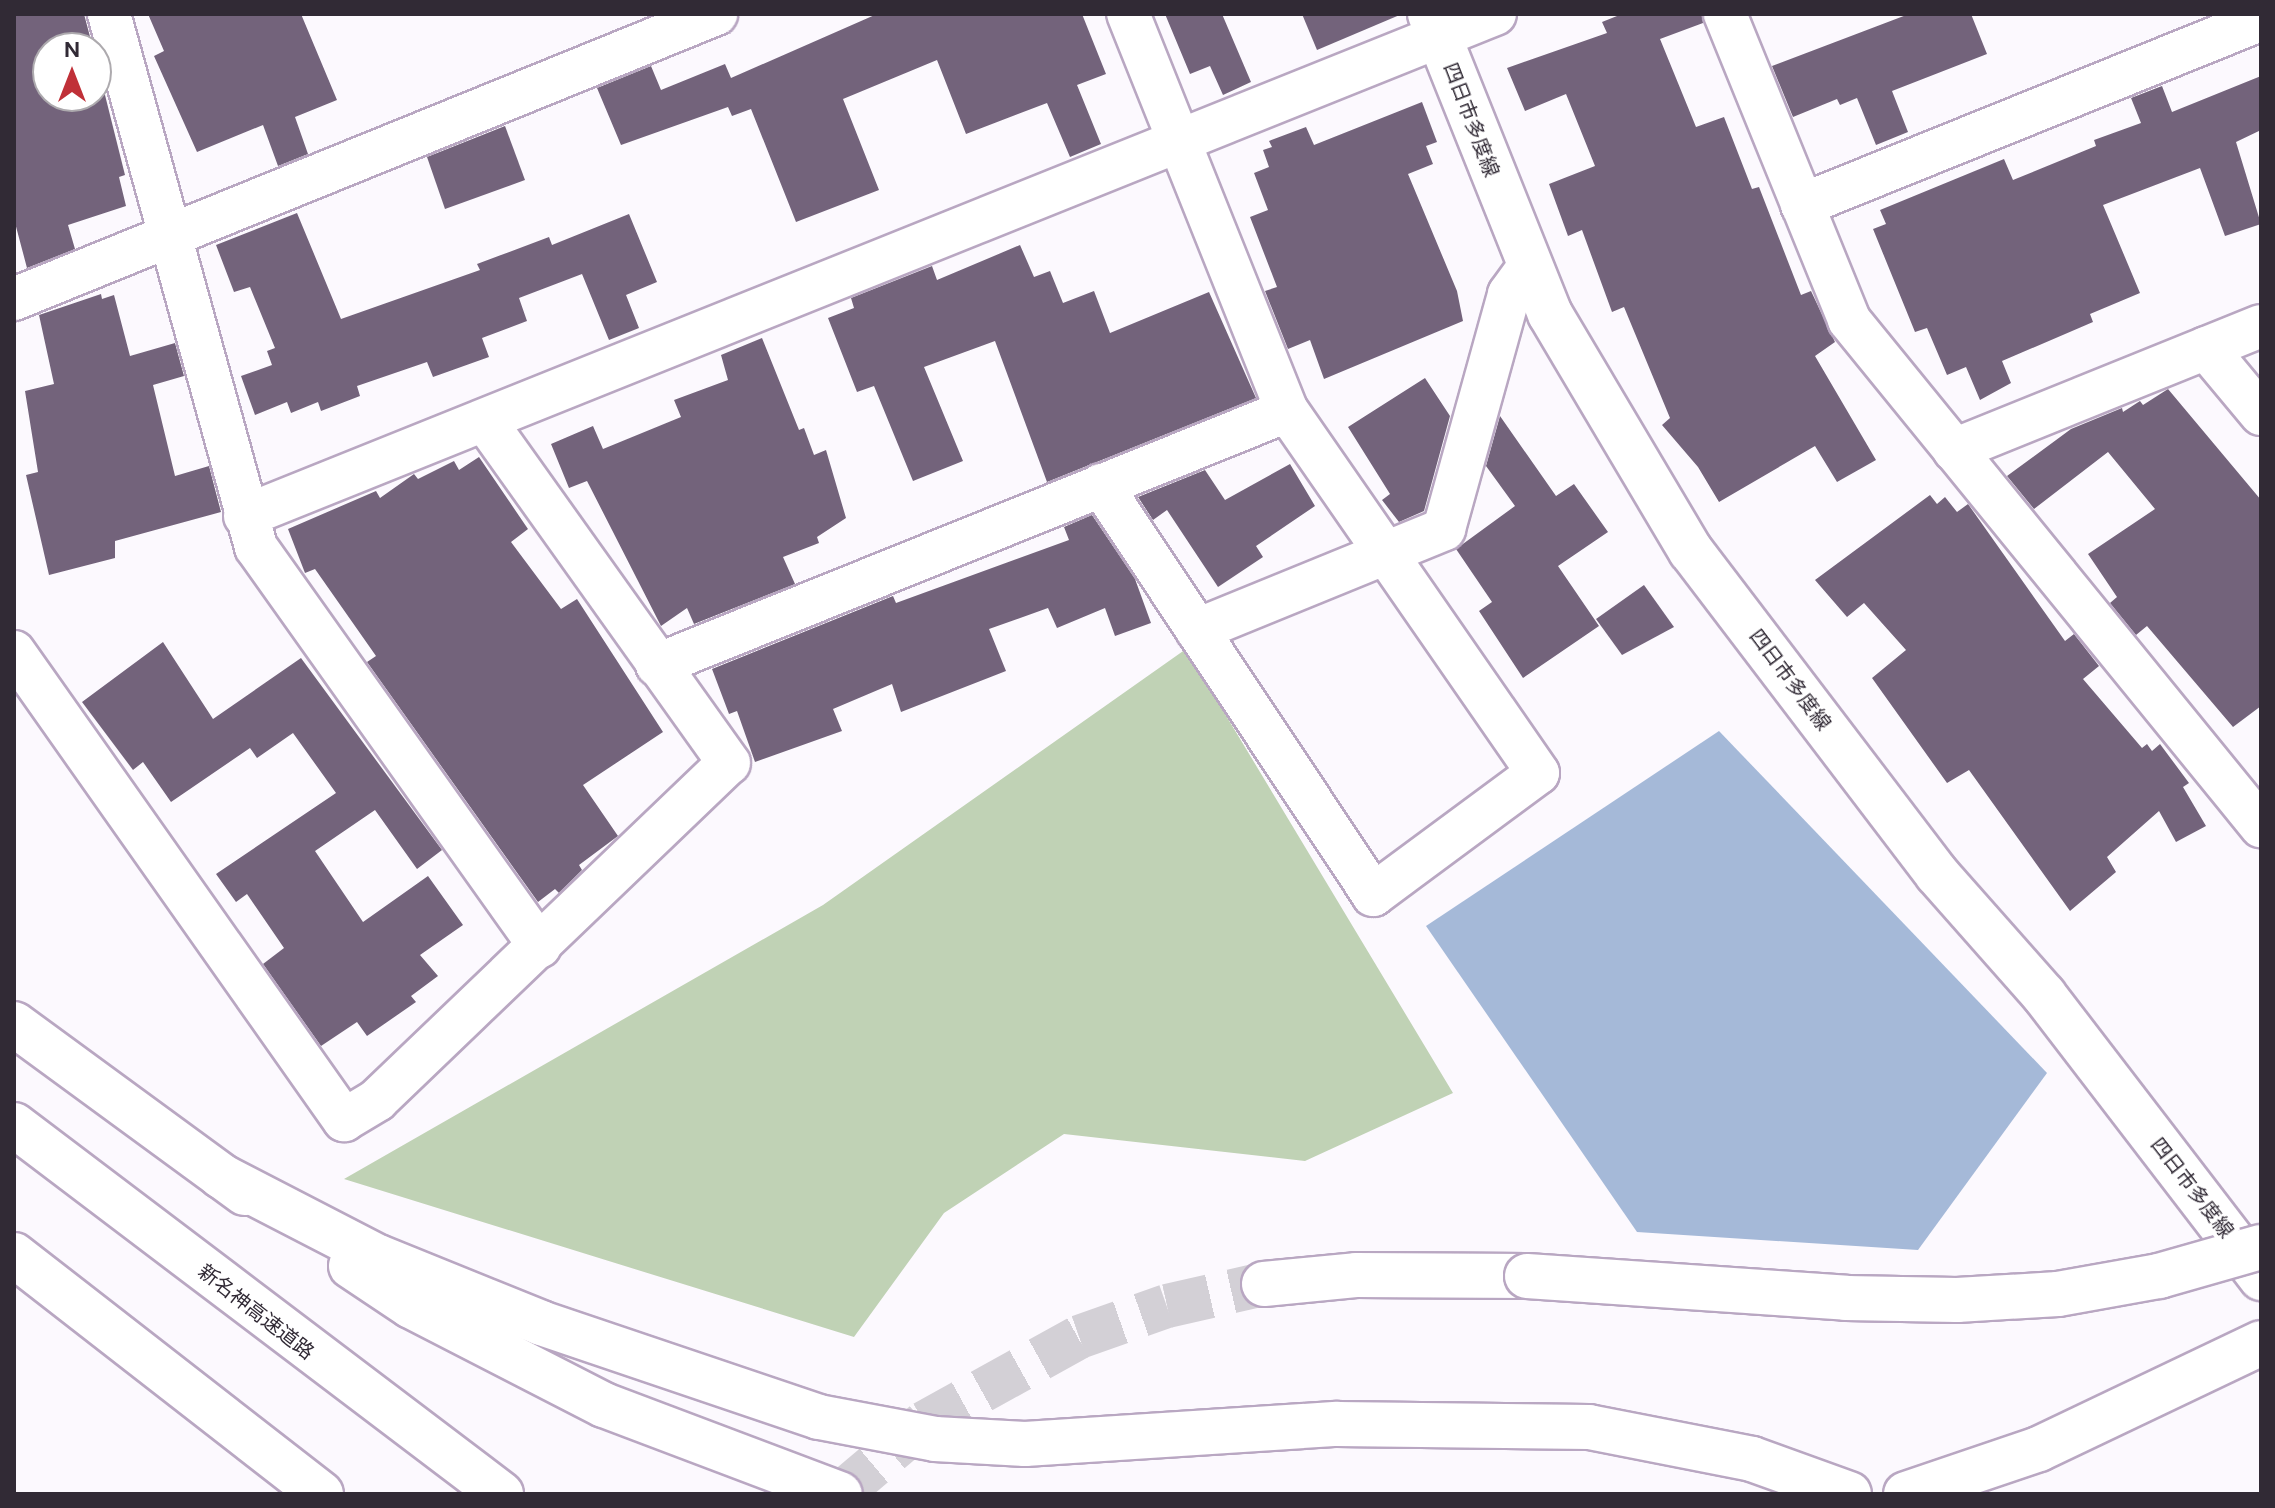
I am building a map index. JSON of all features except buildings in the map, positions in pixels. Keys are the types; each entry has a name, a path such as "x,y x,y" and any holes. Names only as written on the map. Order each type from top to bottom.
{"main road":[{"name":"四日市多度線","path":"1434,25 1529,266 1594,396 1691,551 1937,874 2044,995 2261,1278"},
{"path":"14,1024 221,1176 411,1306 604,1405 840,1494"},
{"name":"新名神高速道路","path":"14,1125 501,1494"},
{"path":"221,1176 378,1257 556,1328 819,1417 935,1439 1025,1444 1337,1424 1530,1423 1665,1439 1752,1459 1849,1494"},
{"path":"1264,1284 1356,1275 1527,1276 1846,1298 1957,1300 2058,1294 2159,1276 2261,1247"},
{"path":"14,1255 321,1494"},
{"path":"1906,1494 2039,1449 2211,1371 2261,1343"}],"street":[{"path":"109,14 256,547 540,946"},
{"path":"14,299 716,14"},
{"path":"1101,485 1373,895 1538,773 1287,411 1128,14"},
{"path":"245,516 1179,143 1434,25 1495,14"},
{"path":"1725,14 1849,320 2261,826"},
{"path":"1802,205 2261,20"},
{"path":"1197,630 1444,529 1509,294 1529,266"},
{"path":"1954,450 2261,326"},
{"path":"2206,348 2261,414"},
{"path":"657,665 1287,411"},
{"path":"14,652 344,1120 377,1100 729,763 486,422"}],"green space":[{"path":"1186,649 1453,1093 1305,1161 1064,1134 944,1213 854,1337 344,1179 823,905"}],"water":[{"path":"1719,731 2047,1073 1918,1250 1637,1232 1426,926"}],"tunnel":[{"path":"840,1494 924,1423 1079,1337 1167,1306 1264,1284"}]}
